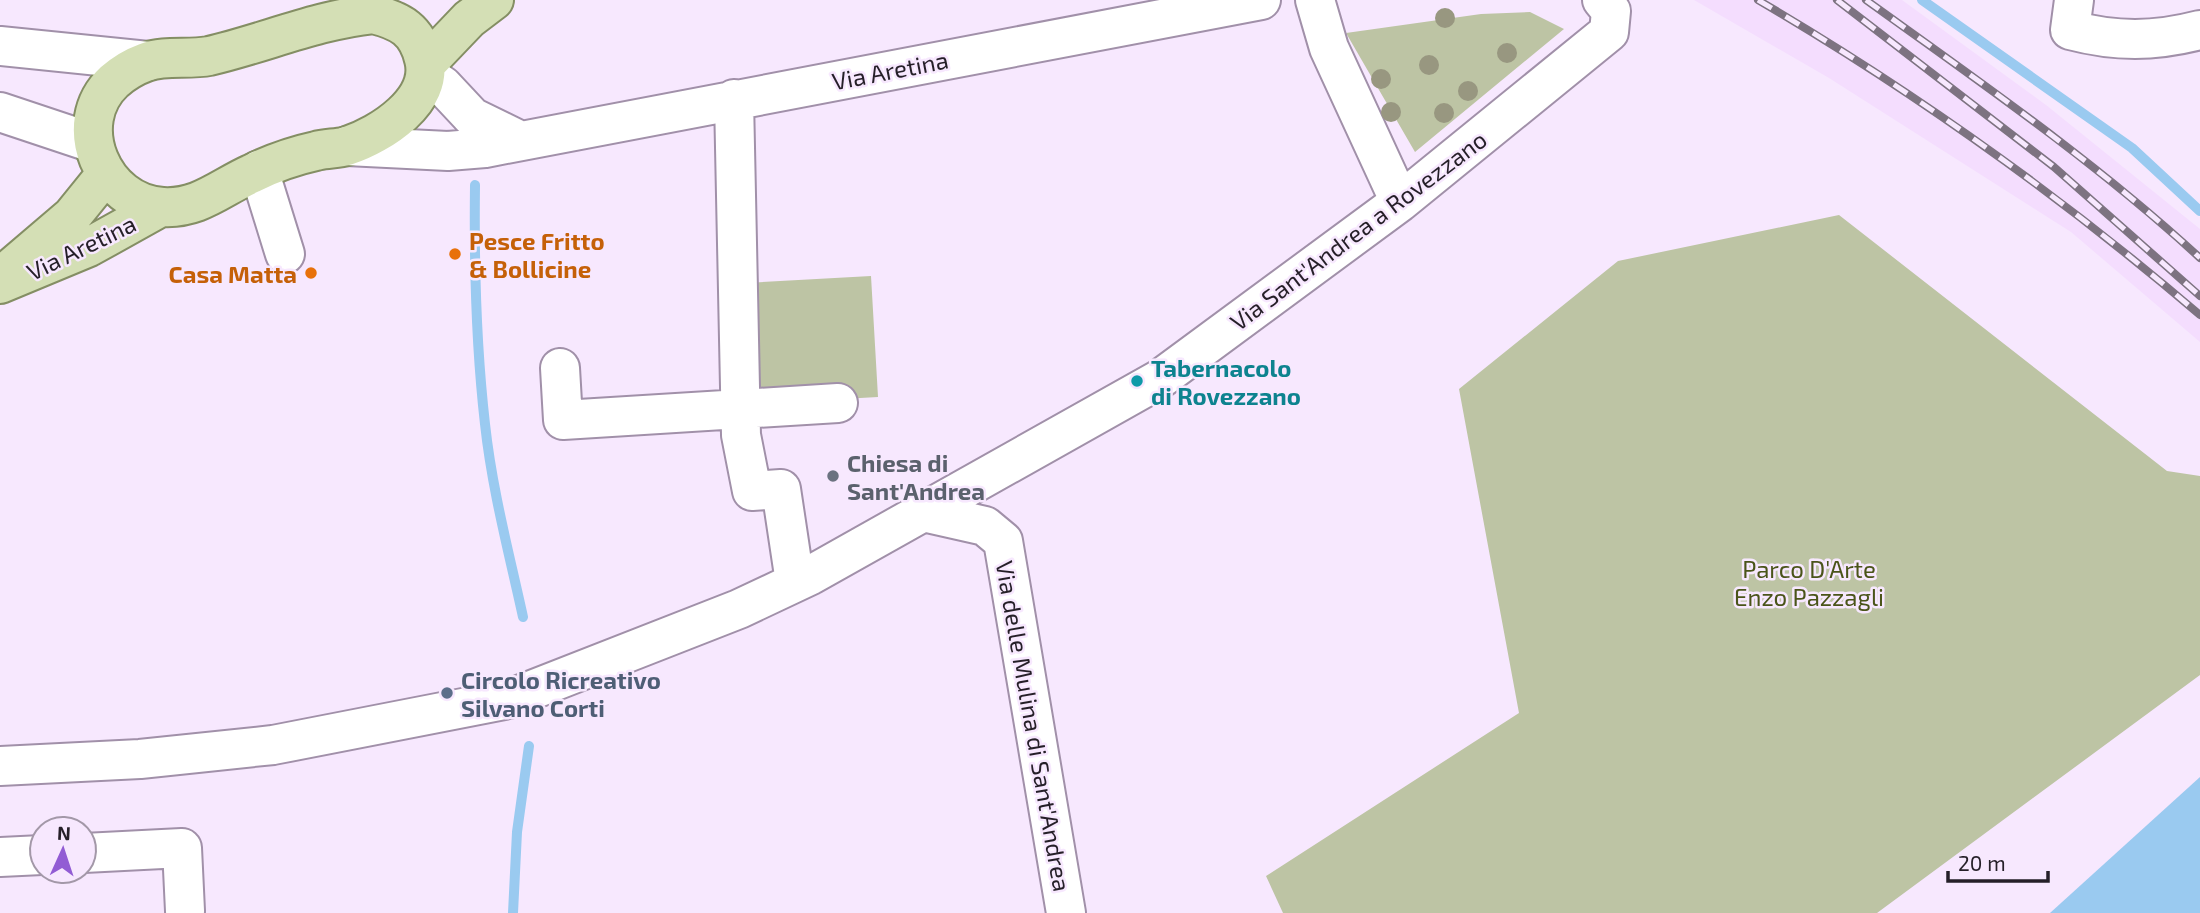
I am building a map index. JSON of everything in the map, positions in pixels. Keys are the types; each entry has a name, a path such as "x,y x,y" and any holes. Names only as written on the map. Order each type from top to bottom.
{"main road":[{"path":"426,70 469,19 494,0"},
{"path":"387,7 397,20 411,31 421,46 426,70 419,98 403,113 347,146 316,150 258,170 197,204 161,207 128,194 99,158 95,115 102,97 126,71 148,61 202,57 323,22 387,7"},
{"name":"Via Aretina","path":"0,276 72,216 99,158"},
{"name":"Via Aretina","path":"0,284 89,247 161,207"}],"street":[{"name":"Via Aretina","path":"347,146 448,151 485,148 519,139 1261,0"},
{"path":"1315,0 1329,48 1400,202"},
{"name":"Via Sant'Andrea a Rovezzano","path":"0,766 140,759 273,745 509,699 739,609 795,582 1160,379 1400,202 1609,32 1611,11 1602,0"},
{"path":"2074,0 2070,30 2109,40 2172,37 2200,30"},
{"path":"0,46 148,61"},
{"path":"426,70 471,117 519,139"},
{"path":"734,99 740,410 752,491 781,489 795,582"},
{"path":"0,112 99,158"},
{"path":"258,170 285,254"},
{"path":"560,368 563,420 838,403"},
{"name":"Via delle Mulina di Sant'Andrea","path":"923,512 985,526 1003,541 1066,913"},
{"path":"98,852 182,848 175,912"},
{"path":"0,857 28,856"}],"shaded area":[{"path":"1694,0 1902,0 2046,105 2200,229 2200,342 2071,232 1829,78"}],"green space":[{"path":"1530,12 1564,29 1415,152 1346,33 1481,14"},
{"name":"Parco D'Arte Enzo Pazzagli","path":"1839,215 2167,471 2200,476 2200,675 1877,913 1283,913 1266,876 1519,713 1459,389 1618,261"},
{"path":"871,276 878,397 752,404 746,283"}],"water":[{"path":"2200,777 2200,913 2050,913"}],"waterway":[{"path":"1922,0 2132,148 2200,211"},
{"path":"475,185 476,304 485,424 496,497 523,617"},
{"path":"513,913 517,832 529,746"}],"railway":[{"path":"1758,0 1874,71 1986,148 2095,229 2200,315"},
{"path":"1837,0 2054,167 2200,296"},
{"path":"1866,0 2079,156 2200,258"}],"place":[{"name":"Pesce Fritto & Bollicine","path":"455,254"},
{"name":"Casa Matta","path":"311,273"},
{"name":"Tabernacolo di Rovezzano","path":"1137,381"},
{"name":"Chiesa di Sant'Andrea","path":"833,476"},
{"name":"Circolo Ricreativo Silvano Corti","path":"447,693"}]}
